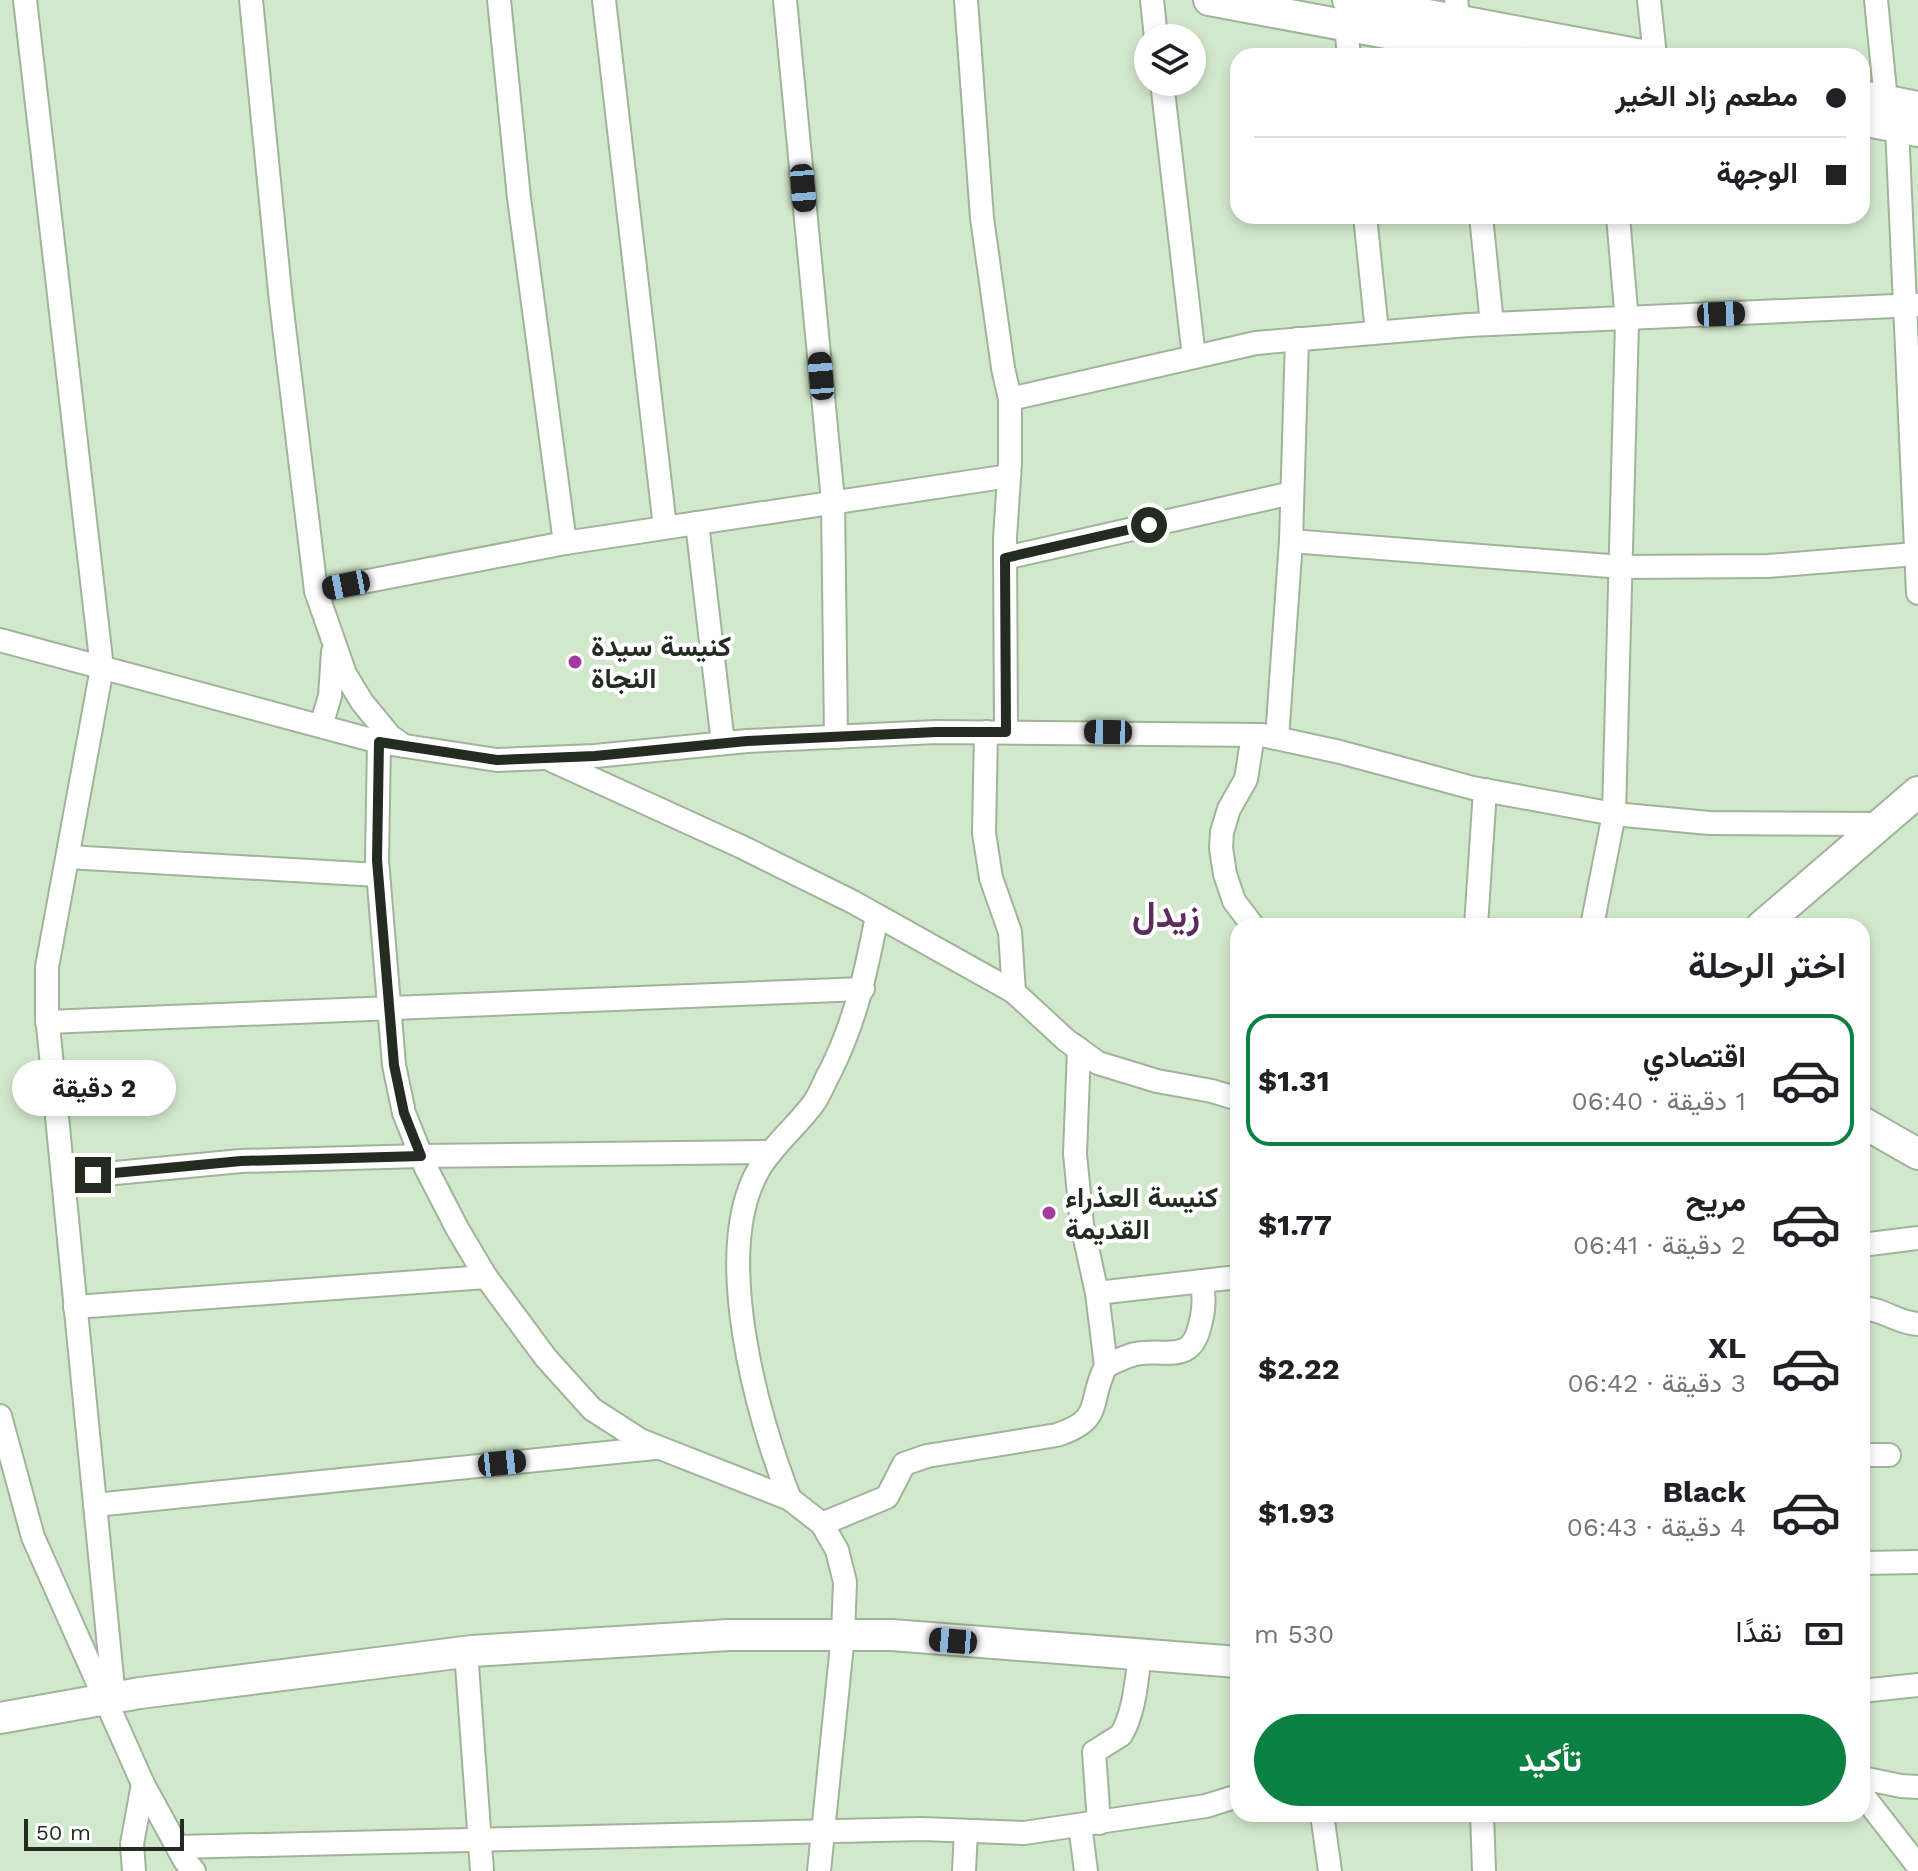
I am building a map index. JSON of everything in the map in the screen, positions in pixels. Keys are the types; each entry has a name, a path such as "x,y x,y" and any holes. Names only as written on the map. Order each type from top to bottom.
{"street":[{"path":"25,0 102,668 47,967 47,1022 95,1505 109,1699"},
{"path":"251,0 281,302 316,591 345,674 362,702 390,736 404,746"},
{"path":"499,0 519,198 565,543"},
{"path":"604,0 665,527"},
{"path":"785,0 833,501 836,737"},
{"path":"966,0 982,218 1010,399 996,732 984,833 991,878 1010,932 1014,992"},
{"path":"1152,0 1155,24"},
{"path":"1209,0 1347,13 1587,48"},
{"path":"1649,0 1654,48"},
{"path":"1876,0 1896,112 1911,305 1918,593"},
{"path":"1347,13 1349,48"},
{"path":"1461,31 1494,48"},
{"path":"1164,96 1194,357"},
{"path":"1870,118 1896,112"},
{"path":"1366,224 1377,332"},
{"path":"1482,224 1492,324"},
{"path":"1593,918 1614,814 1627,317 1619,224"},
{"path":"1010,399 1256,343 1492,324 1911,305"},
{"path":"1277,738 1291,541 1297,339"},
{"path":"316,591 565,543 1009,476"},
{"path":"1005,558 1292,493"},
{"path":"697,523 723,743"},
{"path":"1291,541 1622,567 1768,566 1916,554"},
{"path":"321,726 330,696 333,638"},
{"path":"0,640 379,742 497,760 595,756 723,743 836,737 996,732 1253,735 1277,738 1485,790 1614,814 1709,823 1883,824"},
{"path":"1247,918 1234,901 1221,848 1229,809 1246,779 1253,735"},
{"path":"379,742 378,875 394,1065 404,1113 421,1156 457,1228 486,1277 546,1358 592,1409 640,1440 790,1499 822,1524 837,1550 845,1582 843,1635 819,1871"},
{"path":"546,758 742,847 877,916 1014,992 1098,1063 1157,1081 1230,1097"},
{"path":"1477,918 1485,790"},
{"path":"1771,918 1918,792"},
{"path":"68,857 378,875"},
{"path":"1597,896 1604,918"},
{"path":"790,1499 774,1458 752,1380 740,1305 740,1246 746,1202 758,1170 814,1103 847,1037 863,989 877,916"},
{"path":"47,1022 863,989"},
{"path":"822,1524 887,1497 904,1464 927,1456 1057,1435 1078,1428 1092,1414 1097,1383 1106,1366 1097,1293 1082,1225 1075,1154 1079,1049"},
{"path":"1870,1127 1918,1154"},
{"path":"63,1178 241,1161 771,1152"},
{"path":"1870,1244 1918,1238"},
{"path":"75,1307 486,1277"},
{"path":"1097,1293 1230,1278"},
{"path":"1106,1366 1134,1354 1183,1352 1192,1347 1204,1311 1201,1281"},
{"path":"1870,1309 1882,1310 1904,1324 1918,1324"},
{"path":"0,1416 33,1537 109,1699 143,1784 194,1871"},
{"path":"95,1505 659,1447"},
{"path":"1870,1455 1889,1455"},
{"path":"1870,1563 1918,1562"},
{"path":"0,1718 109,1699 466,1651 729,1635 892,1635 1230,1662"},
{"path":"466,1651 482,1871"},
{"path":"1086,1871 1094,1752 1124,1730 1134,1699 1140,1656"},
{"path":"1870,1690 1918,1685"},
{"path":"1870,1780 1918,1787"},
{"path":"134,1871 132,1844 143,1784"},
{"path":"178,1847 922,1829 1024,1833 1206,1806 1230,1798"},
{"path":"1870,1804 1918,1866"},
{"path":"1323,1822 1330,1871"},
{"path":"1482,1822 1484,1871"},
{"path":"964,1871 966,1831"}],"place":[{"name":"كنيسة سيدة النجاة","path":"575,662"},
{"name":"كنيسة العذراء القديمة","path":"1049,1213"}],"district":[{"name":"زيدل","path":"1166,914"}],"route":[{"path":"93,1175 241,1161 421,1156 404,1113 394,1065 377,860 379,742 497,760 595,756 747,741 936,732 1006,732 1005,558 1149,525"}]}
